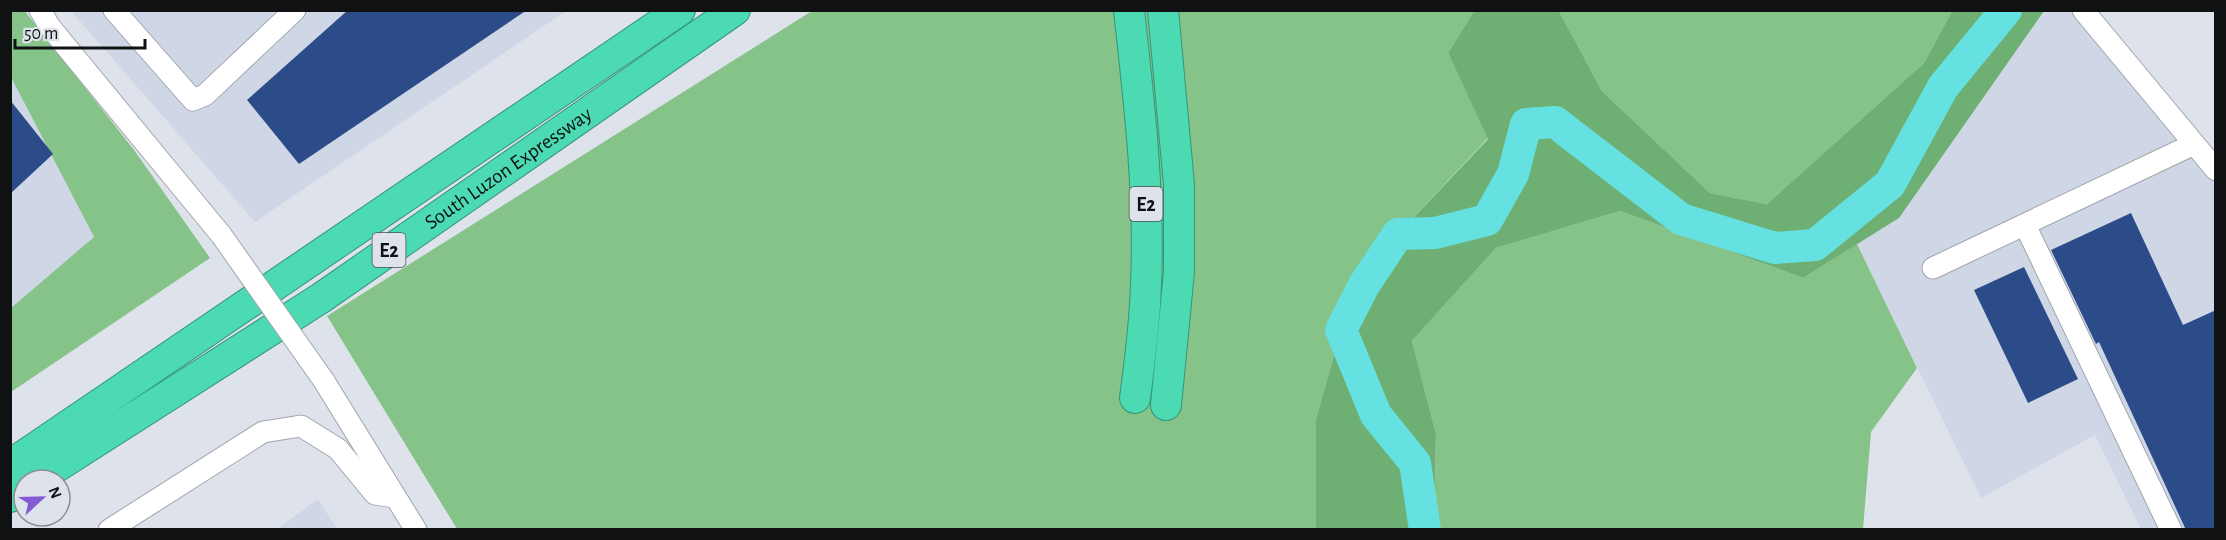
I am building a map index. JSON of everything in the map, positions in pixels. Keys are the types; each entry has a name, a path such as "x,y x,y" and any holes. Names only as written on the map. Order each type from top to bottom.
{"highway":[{"name":"South Luzon Expressway","path":"10,465 680,10"},
{"name":"South Luzon Expressway","path":"55,468 321,298 735,10"},
{"name":"E2","path":"1129,10 1140,104 1147,217 1146,285 1135,398"},
{"path":"1163,10 1179,196 1179,272 1167,405"}],"street":[{"path":"40,10 50,27 222,236 324,381 416,530"},
{"path":"114,10 193,100 205,95 295,10"},
{"path":"2083,10 2216,170"},
{"path":"1933,268 2194,144"},
{"path":"2025,225 2171,530"},
{"path":"109,530 263,432 301,426 338,449 375,494 395,497"}],"shaded area":[{"path":"71,11 566,11 255,222"},
{"path":"2044,11 2083,11 2215,166 2215,529 2141,529 2095,435 1981,498 1857,244 1899,218"},
{"path":"10,75 94,237 11,308 10,308"},
{"path":"318,499 337,529 277,529"}],"green space":[{"path":"24,10 134,150 210,258 11,392 11,308 94,237 11,77 11,11"},
{"path":"812,11 1474,11 1448,53 1488,138 1398,234 1364,285 1341,330 1316,419 1316,529 457,529 327,316"},
{"path":"1474,11 1559,11 1602,91 1710,193 1767,204 1924,63 1952,11 2044,11 1899,218 1803,278 1620,211 1496,248 1412,341 1436,434 1434,529 1316,529 1316,419 1341,330 1364,285 1398,234 1488,139 1448,53"},
{"path":"1559,11 1952,11 1924,63 1767,204 1710,193 1602,91"},
{"path":"1620,211 1803,278 1857,244 1917,368 1871,432 1863,529 1434,529 1436,434 1412,341 1496,248"}],"building":[{"path":"348,10 527,10 299,164 247,100"},
{"path":"10,100 53,154 10,194"},
{"path":"2131,213 2183,325 2216,310 2216,530 2186,530 2099,342 2096,344 2051,250"},
{"path":"2024,267 2078,379 2028,403 1974,290"}],"waterway":[{"path":"1425,530 1415,463 1376,415 1341,330 1364,285 1398,234 1435,233 1487,220 1513,174 1526,124 1555,122 1681,219 1775,248 1815,245 1890,184 1943,87 2006,10"}]}
